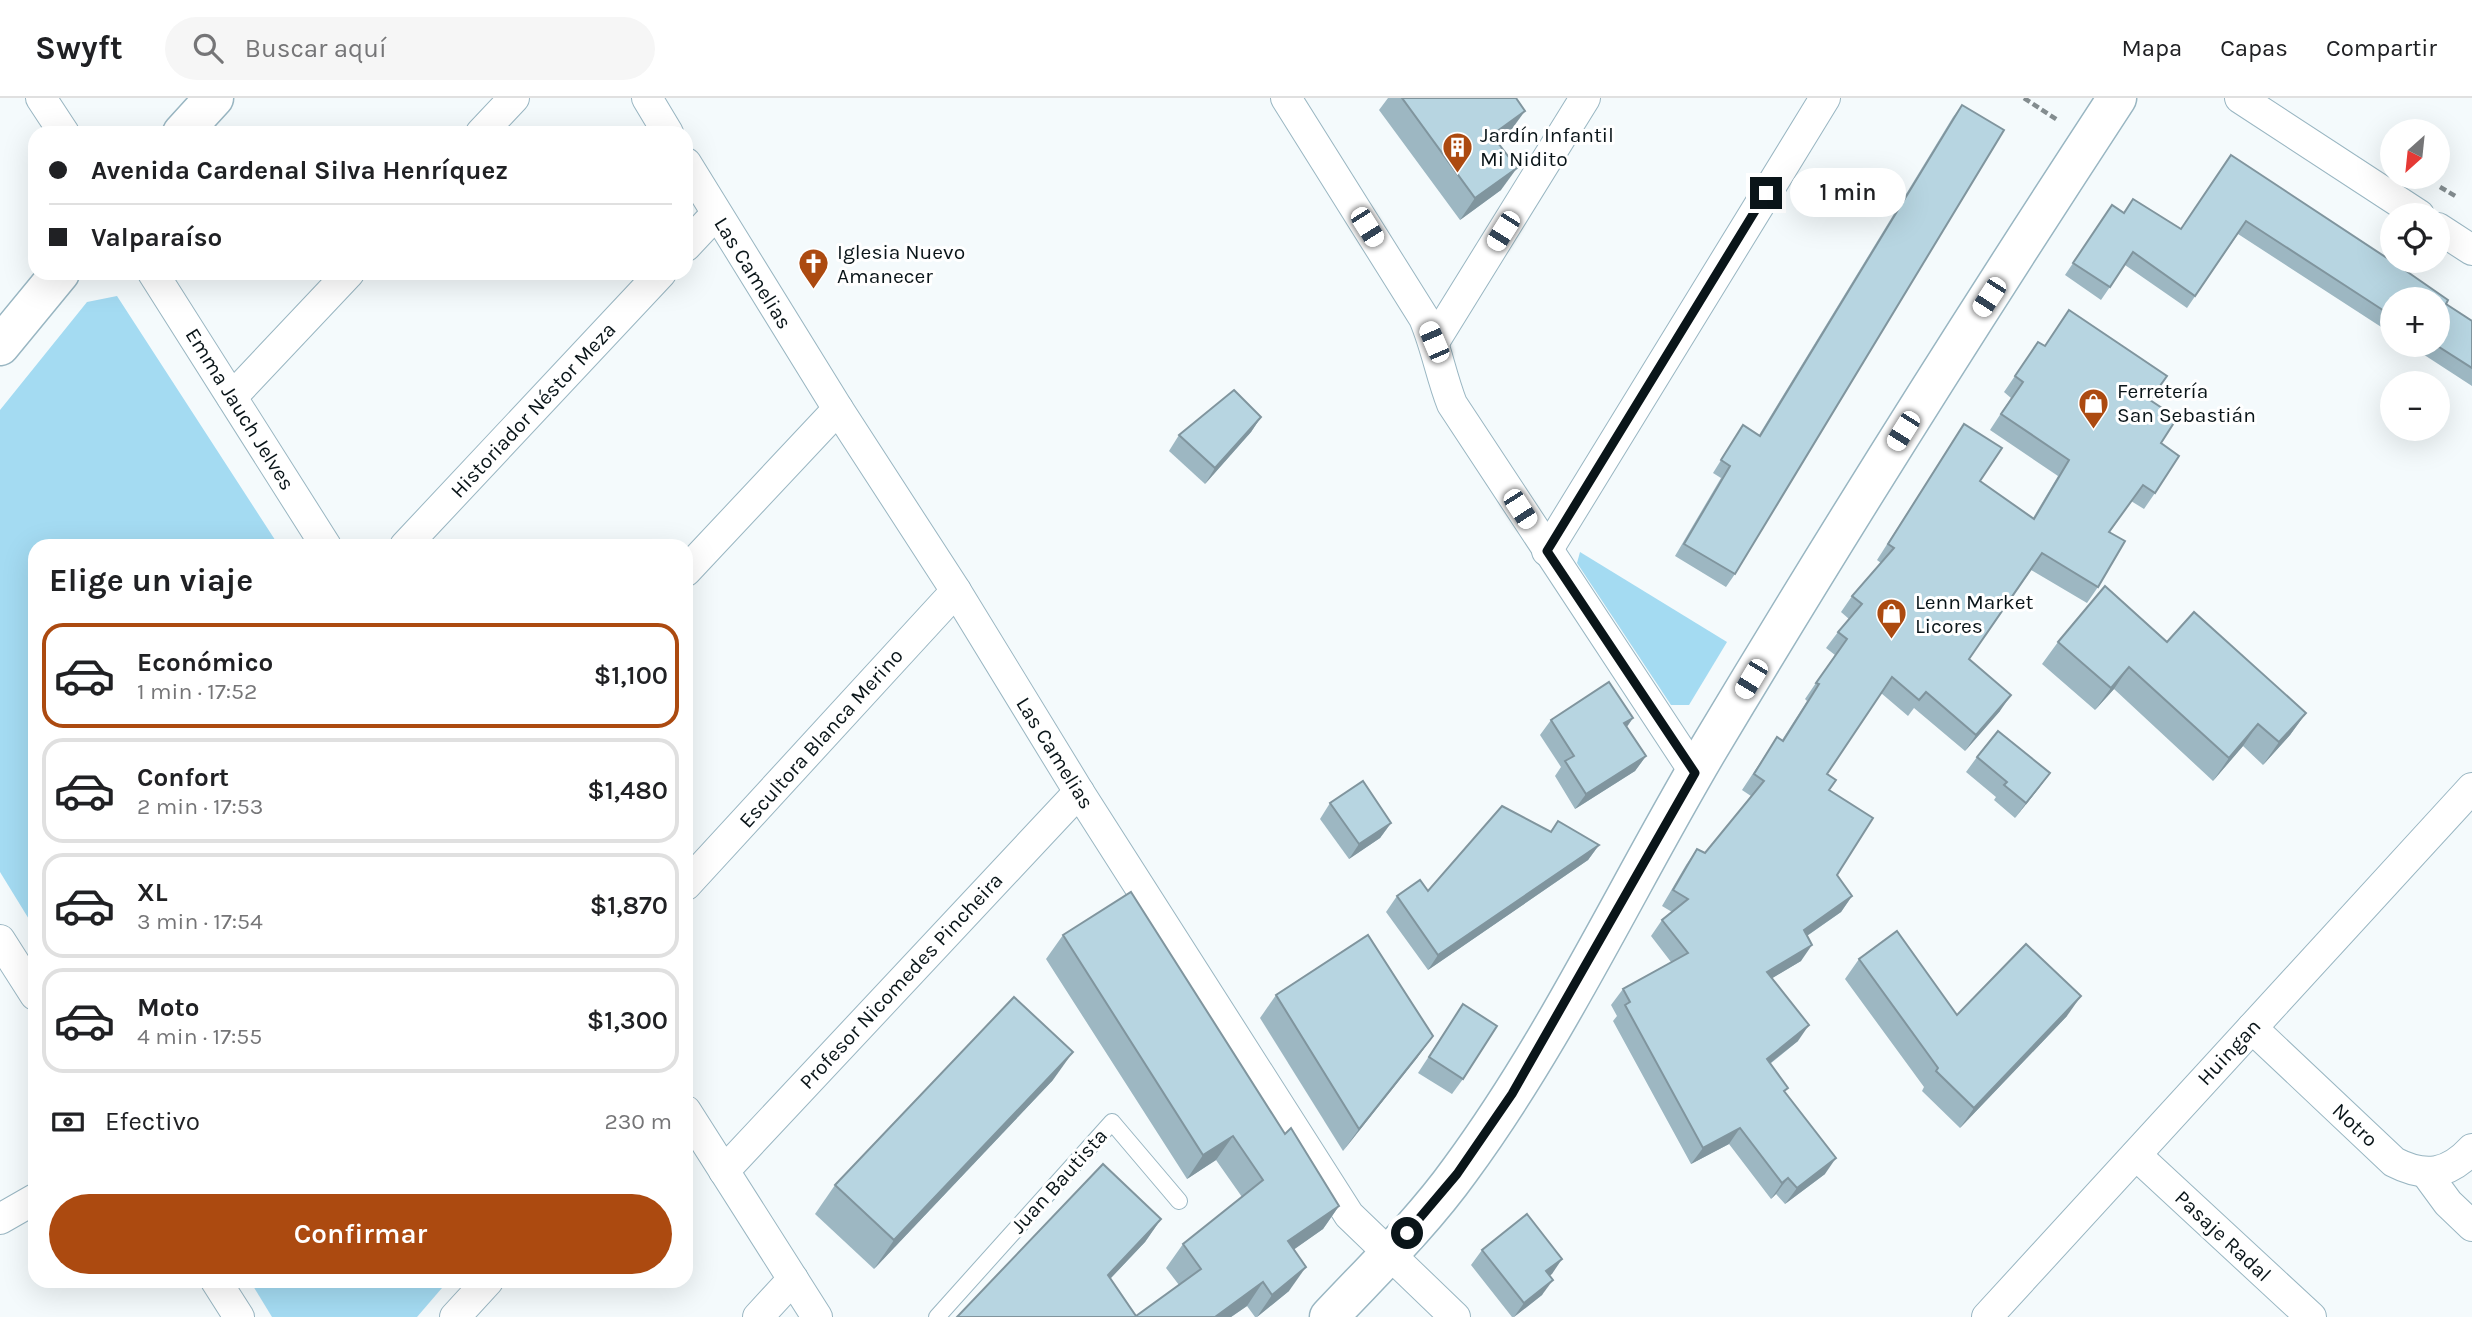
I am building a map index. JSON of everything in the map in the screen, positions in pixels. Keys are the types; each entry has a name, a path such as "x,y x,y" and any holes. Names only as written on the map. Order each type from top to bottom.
{"street":[{"path":"41,98 59,126"},
{"path":"188,126 214,98"},
{"path":"488,126 514,98"},
{"path":"647,98 664,126"},
{"path":"1434,342 1585,98"},
{"path":"1547,551 1825,98"},
{"path":"1329,1317 1390,1253 1457,1174 1512,1094 1695,773 1860,499 2117,98"},
{"path":"2240,98 2401,203"},
{"path":"1296,103 1424,318 1452,404 1695,773"},
{"name":"Las Camelias","path":"693,175 838,409 956,591 1079,792 1349,1214 1455,1317"},
{"path":"693,239 716,214"},
{"path":"2450,236 2472,250"},
{"path":"0,346 54,280"},
{"name":"Emma Jauch Jelves","path":"157,280 322,539"},
{"path":"232,397 342,280"},
{"name":"Historiador Néstor Meza","path":"411,539 654,280"},
{"path":"693,564 838,409"},
{"name":"Escultora Blanca Merino","path":"693,878 956,591"},
{"name":"Huingan","path":"1989,1316 2472,788"},
{"name":"Profesor Nicomedes Pincheira","path":"724,1171 1079,792"},
{"path":"0,940 28,984"},
{"name":"Notro","path":"2252,1028 2394,1162 2409,1170 2426,1173"},
{"path":"693,1122 817,1317"},
{"path":"2472,1149 2456,1164 2426,1173 2448,1203 2472,1226"},
{"name":"Pasaje Radal","path":"2136,1154 2311,1317"},
{"path":"0,1219 28,1203"},
{"path":"758,1317 793,1279"},
{"path":"220,1288 239,1317"},
{"path":"455,1317 482,1288"}],"lane":[{"name":"Juan Bautista","path":"937,1317 1112,1122 1179,1201"}],"path":[{"path":"2443,189 2462,201"}],"shaded area":[{"path":"117,296 274,539 28,539 28,918 0,872 0,410 87,302"},
{"path":"1580,552 1727,642 1689,705 1671,705 1577,563"},
{"path":"254,1288 442,1288 417,1317 272,1317"}],"building":[{"path":"1402,98 1516,98 1525,111 1492,135 1517,168 1475,198"},
{"path":"1962,105 2004,130 1735,574 1684,544 1730,466 1721,460 1743,425 1760,436"},
{"path":"2231,155 2380,253 2380,273 2409,273 2429,287 2380,287 2380,308 2246,221 2195,296 2133,252 2110,287 2073,263 2112,205 2124,213 2133,199 2181,229"},
{"path":"2450,307 2472,321 2472,368 2450,354"},
{"path":"2069,310 2167,376 2150,400 2177,418 2161,443 2179,456 2155,493 2143,485 2109,532 2125,541 2098,587 2042,553 1969,659 2011,695 1976,735 1926,692 1919,700 1892,677 1827,774 1836,780 1829,790 1873,818 1837,875 1852,896 1804,930 1812,945 1767,972 1809,1025 1767,1059 1788,1088 1784,1091 1836,1158 1797,1188 1788,1178 1782,1183 1740,1128 1703,1148 1625,1005 1630,1002 1623,989 1688,953 1662,920 1688,899 1673,890 1697,849 1705,853 1764,781 1754,774 1777,737 1783,741 1819,684 1816,683 1847,639 1838,632 1862,604 1852,596 1894,548 1888,544 1964,424 2002,448 1980,481 2034,519 2069,460 2001,414 2023,382 2015,376 2038,342 2045,346"},
{"path":"1234,390 1261,417 1215,468 1179,435"},
{"path":"2105,586 2167,642 2194,612 2306,713 2279,742 2258,724 2229,758 2129,667 2111,688 2058,642"},
{"path":"1609,682 1633,718 1624,723 1646,756 1586,794 1565,761 1574,756 1551,720"},
{"path":"1998,731 2050,773 2026,803 2004,785 2007,782 1977,757"},
{"path":"1363,781 1391,823 1359,844 1330,803"},
{"path":"1502,806 1551,832 1558,821 1599,845 1438,955 1397,896 1420,880 1428,891"},
{"path":"1131,892 1285,1134 1291,1128 1339,1206 1288,1241 1306,1267 1272,1295 1263,1282 1215,1317 957,1317 1103,1164 1161,1219 1108,1275 1136,1316 1201,1269 1183,1244 1263,1180 1233,1136 1203,1155 1063,935"},
{"path":"1897,931 1957,1015 2026,944 2081,996 1974,1108 1936,1071 1938,1068 1859,959"},
{"path":"1368,935 1433,1036 1359,1129 1276,995"},
{"path":"1014,997 1073,1052 894,1240 835,1185"},
{"path":"1463,1004 1497,1026 1463,1079 1429,1057"},
{"path":"1527,1214 1562,1259 1546,1271 1553,1280 1524,1303 1482,1250"}],"place":[{"name":"Jardín Infantil Mi Nidito","path":"1457,174"},
{"name":"Iglesia Nuevo Amanecer","path":"814,291"},
{"name":"Ferretería San Sebastián","path":"2094,430"},
{"name":"Lenn Market Licores","path":"1892,641"}],"route":[{"path":"1407,1233 1457,1174 1512,1094 1695,773 1547,551 1766,193"}]}
